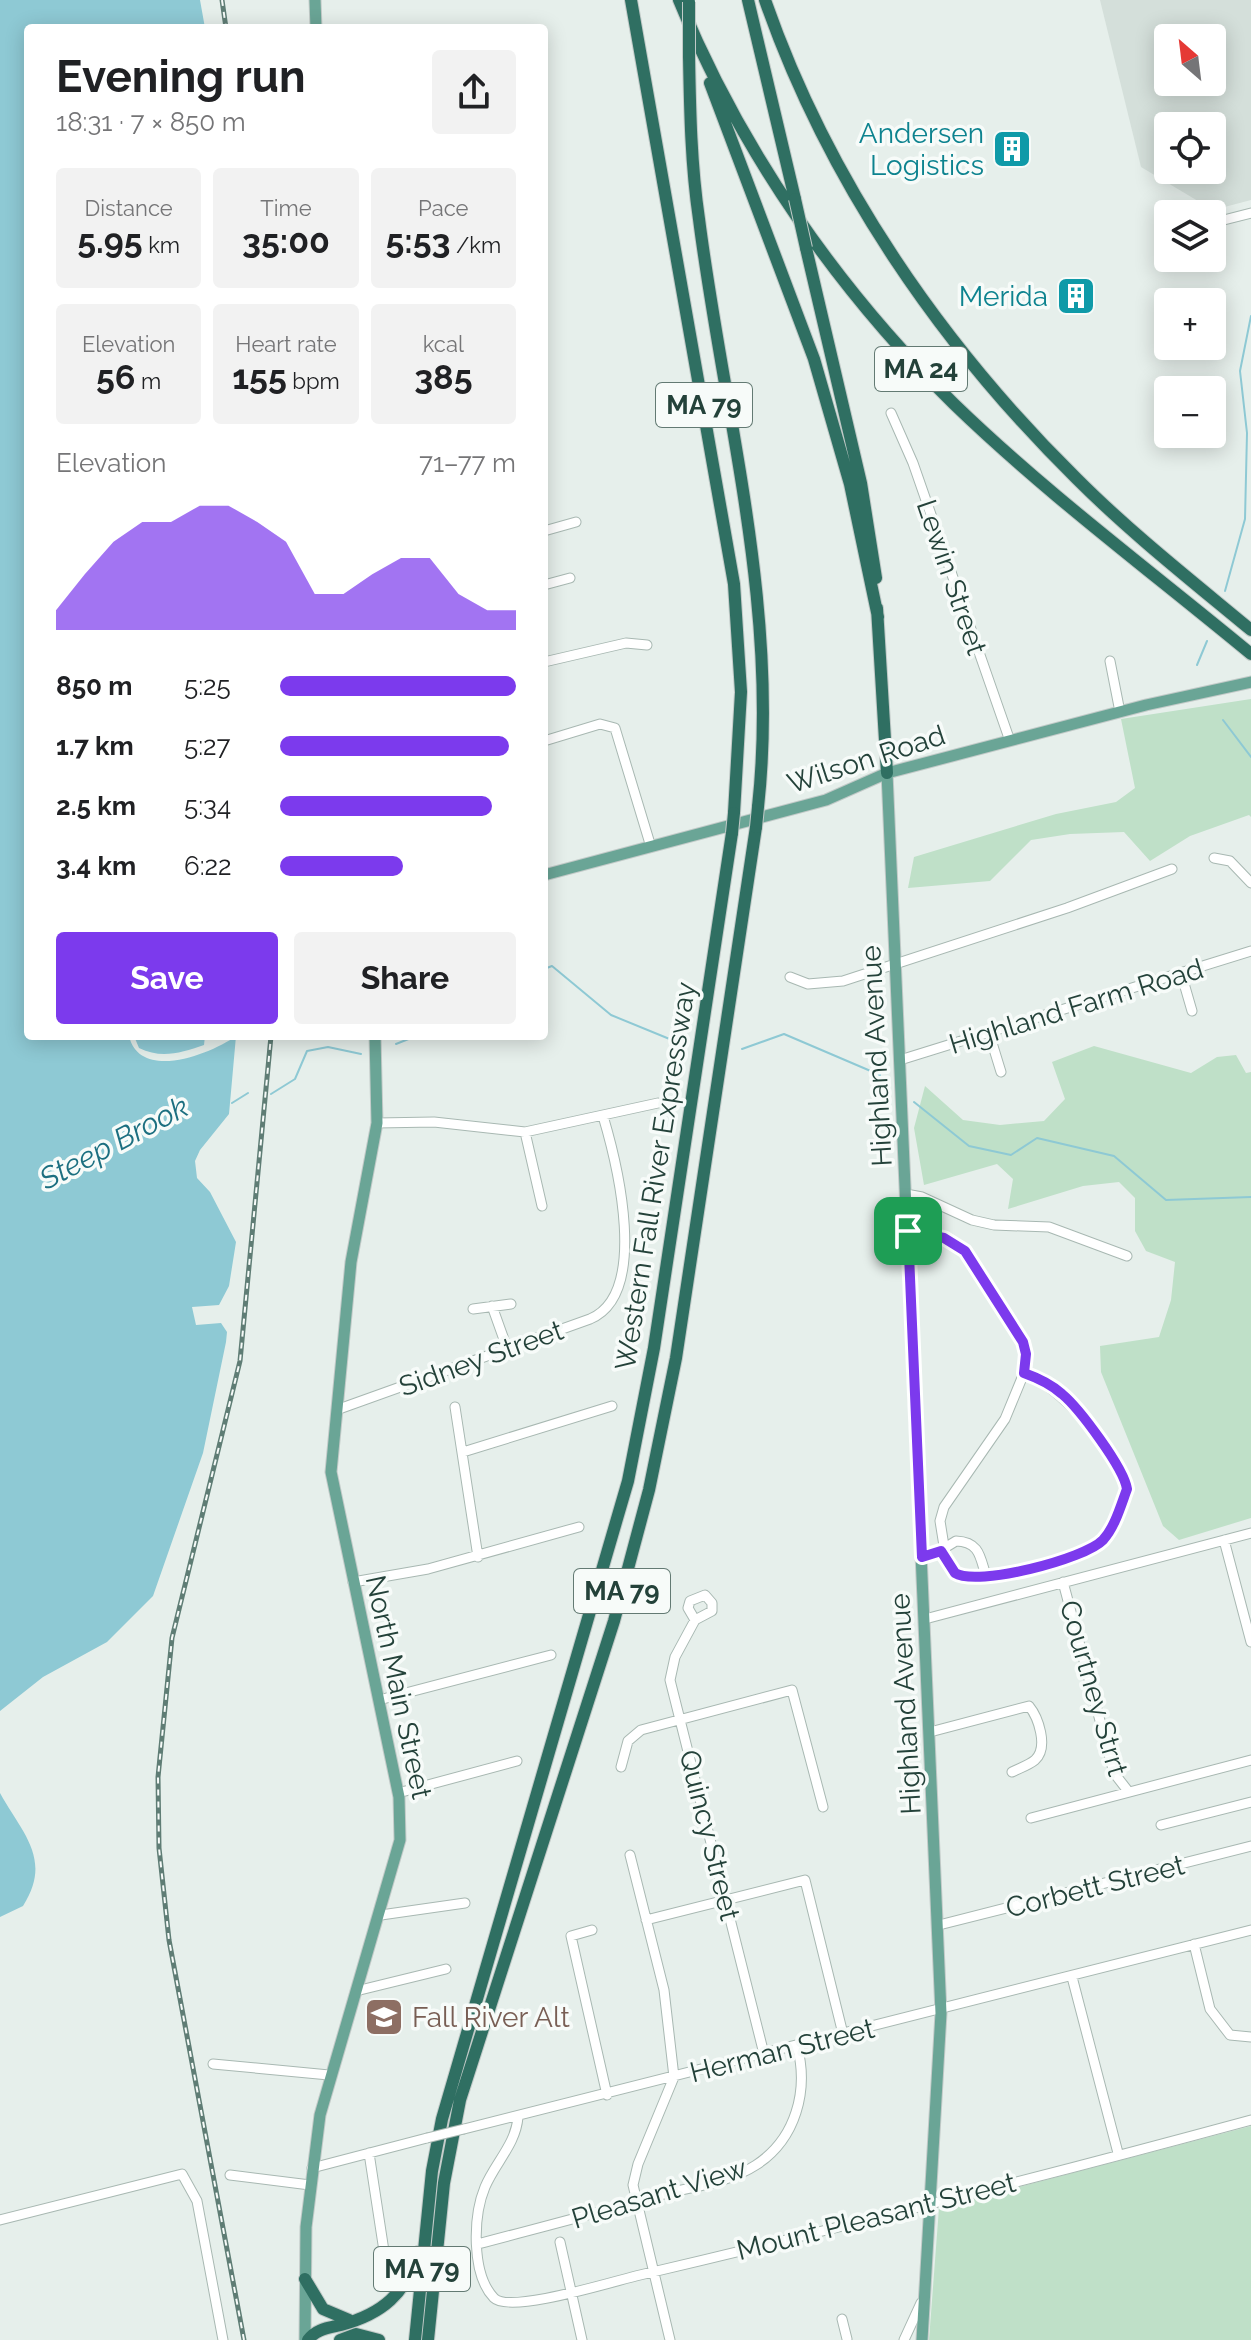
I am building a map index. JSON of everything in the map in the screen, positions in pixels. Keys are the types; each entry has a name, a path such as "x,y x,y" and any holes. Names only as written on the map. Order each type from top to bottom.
{"highway":[{"name":"Western Fall River Expressway","path":"415,2340 429,2198 449,2092 628,1481 654,1348 734,813 741,692 734,584 631,0"},
{"path":"748,0 864,497 873,550 887,773"},
{"name":"MA 24","path":"765,0 805,98 841,169 905,273 953,340 1022,423 1079,481 1251,630"},
{"name":"Western Fall River Expressway","path":"428,2340 444,2183 460,2100 614,1621 655,1464 682,1317 756,827 764,712 759,604 698,215 685,2"},
{"path":"685,2 814,359 846,471 878,617"},
{"name":"MA 24","path":"685,2 717,81 764,164 829,260 880,325 995,442 1251,654"},
{"path":"306,2340 317,2331 360,2320 387,2306 406,2283 417,2254 429,2198"},
{"path":"305,2279 326,2312 344,2320 360,2320"},
{"path":"329,2340 362,2334 379,2340"}],"main road":[{"path":"315,0 316,24"},
{"name":"Wilson Road","path":"548,874 826,800 887,773 1120,712 1251,682"},
{"name":"Highland Avenue","path":"887,773 939,1925 941,2011 924,2295"},
{"name":"North Main Street","path":"306,2340 305,2279 312,2168 329,2075 381,1915 398,1853 401,1816 332,1478 351,1262 377,1123 375,1040"},
{"path":"922,2340 924,2295"}],"street":[{"path":"1226,219 1251,213"},
{"name":"Lewin Street","path":"891,413 913,463 1010,741"},
{"path":"548,530 576,522"},
{"path":"548,584 570,578"},
{"path":"548,661 626,643 647,645"},
{"path":"1110,661 1120,712"},
{"path":"548,740 600,724 611,725 617,733 651,847"},
{"path":"1214,858 1230,861 1251,883"},
{"path":"790,977 808,984 837,982 1052,913 1172,869"},
{"name":"Highland Farm Road","path":"900,1060 1251,951"},
{"path":"1181,973 1192,1011"},
{"path":"989,1033 1001,1072"},
{"path":"377,1123 434,1122 525,1132 658,1103"},
{"name":"Sidney Street","path":"339,1409 596,1316 616,1295 625,1246 624,1225 603,1116"},
{"path":"525,1132 542,1206"},
{"path":"906,1194 922,1197 972,1220 994,1225 1049,1227 1127,1256"},
{"path":"908,1231 944,1238 968,1254 1023,1342 1026,1354 1024,1373 1005,1419 944,1507 940,1521 942,1548 949,1567 961,1577 1006,1574 1095,1546 1108,1534 1127,1489 1116,1465 1069,1401 1048,1383 1024,1373"},
{"path":"473,1309 511,1304"},
{"path":"492,1306 507,1348"},
{"path":"463,1452 612,1406"},
{"path":"455,1407 478,1557"},
{"path":"353,1582 478,1557 579,1527"},
{"path":"925,1619 1251,1533"},
{"path":"1224,1540 1251,1642"},
{"path":"922,1557 961,1541 974,1546 981,1554 986,1576"},
{"name":"Courtney Strrt","path":"1063,1582 1113,1769 1119,1783 1128,1791"},
{"name":"Quincy Street","path":"695,1620 670,1667 670,1680 764,2054"},
{"path":"379,1700 551,1655"},
{"path":"621,1767 634,1734 792,1690 823,1807"},
{"path":"930,1732 1029,1706 1039,1726 1040,1753 1012,1772"},
{"path":"1031,1818 1251,1760"},
{"path":"398,1793 517,1761"},
{"path":"1161,1825 1251,1802"},
{"name":"Corbett Street","path":"939,1925 1251,1846"},
{"path":"630,1855 664,1990 674,2077 634,2176 637,2204 670,2340"},
{"path":"646,1920 805,1880 843,2034"},
{"path":"381,1915 465,1903"},
{"path":"592,1930 571,1936 607,2095"},
{"name":"Herman Street","path":"312,2168 1251,1930"},
{"path":"1194,1944 1213,2017 1234,2037 1251,2037"},
{"path":"356,1991 446,1969"},
{"path":"1072,1977 1118,2153"},
{"name":"Pleasant View","path":"478,2244 637,2204 745,2171 772,2151 785,2136 800,2102 802,2064 797,2046"},
{"path":"213,2064 329,2075"},
{"path":"478,2244 478,2213 485,2187 518,2129 518,2117"},
{"name":"Mount Pleasant Street","path":"478,2244 485,2281 500,2303 520,2305 1251,2120"},
{"path":"369,2153 384,2251"},
{"path":"0,2220 182,2174 193,2187 223,2340"},
{"path":"230,2175 310,2185"},
{"path":"560,2242 582,2340"},
{"name":"Highland Avenue","path":"904,2340 924,2295"},
{"path":"840,2340 848,2340 842,2319"}],"shaded area":[{"path":"1100,0 1251,0 1251,200 1226,207 1226,200 1196,200 1169,184 1226,184 1226,112 1154,112 1154,175 1141,167"}],"green space":[{"path":"1251,699 1251,817 1249,815 1190,836 1150,861 1124,832 1070,834 1031,840 990,881 908,888 914,857 1056,814 1116,802 1135,788 1121,719"},
{"path":"1094,1046 1191,1073 1217,1057 1236,1055 1246,1073 1251,1072 1251,1518 1179,1540 1163,1526 1101,1372 1100,1346 1159,1337 1171,1300 1175,1262 1146,1251 1135,1231 1135,1198 1119,1182 1083,1186 1008,1209 1013,1179 997,1164 924,1185 914,1128 925,1086 963,1120 1000,1125 1044,1121 1065,1099 1052,1062"},
{"path":"1251,2126 1251,2340 929,2340 939,2208"}],"water":[{"path":"0,0 200,0 204,24 24,24 24,1040 131,1040 136,1050 147,1058 161,1061 194,1056 236,1040 229,1114 195,1161 197,1178 210,1192 236,1242 229,1286 219,1305 192,1307 196,1325 221,1323 227,1332 226,1342 203,1453 153,1596 107,1642 43,1677 0,1711"},
{"path":"136,1040 205,1040 204,1045 163,1054 139,1048"},
{"path":"0,1793 31,1847 35,1874 32,1889 23,1906 0,1917"}],"waterway":[{"name":"Steep Brook","path":"1225,591 1245,519 1247,433 1240,371 1251,316"},
{"name":"Steep Brook","path":"1197,665 1207,641"},
{"name":"Steep Brook","path":"1223,720 1251,757"},
{"name":"Steep Brook","path":"548,968 552,966 611,1015 672,1040"},
{"name":"Steep Brook","path":"742,1049 784,1034 880,1075"},
{"name":"Steep Brook","path":"396,1044 406,1040"},
{"name":"Steep Brook","path":"271,1094 295,1079 307,1051 328,1047 361,1054"},
{"name":"Steep Brook","path":"232,1103 248,1093"},
{"name":"Steep Brook","path":"914,1102 969,1146 1011,1155 1037,1138 1114,1156 1166,1200 1251,1197"}],"railway":[{"path":"222,0 225,24"},
{"path":"244,2340 169,1940 159,1848 158,1777 172,1638 240,1361 271,1040"}],"place":[{"name":"Andersen Logistics","path":"1012,149"},
{"name":"Merida","path":"1076,296"},
{"name":"Fall River Alt","path":"384,2017"}],"route":[{"path":"908,1231 944,1238 965,1251 1023,1342 1026,1354 1024,1373 1048,1383 1067,1398 1116,1465 1127,1489 1108,1534 1095,1546 1082,1553 1006,1574 974,1578 964,1578 955,1573 941,1551 922,1557 908,1231"}]}
